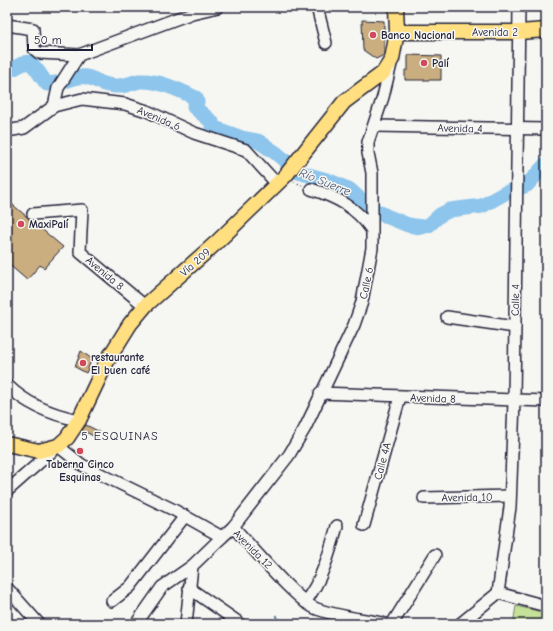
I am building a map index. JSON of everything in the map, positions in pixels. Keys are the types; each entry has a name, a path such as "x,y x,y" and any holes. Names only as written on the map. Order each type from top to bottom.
{"main road":[{"name":"Calle 6","path":"392,59 397,32 396,7"},
{"name":"Avenida 2","path":"397,32 519,32 546,30"},
{"name":"Vía 209","path":"58,446 67,438 79,420 107,361 130,324 145,306 217,242 283,178 299,160 344,102 383,73 392,59"},
{"path":"7,444 39,451 58,446"}],"street":[{"path":"7,25 34,29 34,49 39,53 79,55 191,10 218,7"},
{"path":"317,7 326,43"},
{"name":"Calle 4","path":"498,593 510,496 514,401 519,7"},
{"path":"54,106 58,88 79,55"},
{"name":"Calle 6","path":"233,527 289,455 305,428 320,393 354,325 362,302 372,248 372,173 368,153 368,142 374,126 392,59"},
{"name":"Avenida 6","path":"7,131 24,128 54,106 82,99 125,104 147,111 194,133 246,150 283,178"},
{"name":"Avenida 4","path":"374,126 546,130"},
{"path":"311,188 330,195 357,211 371,229"},
{"name":"Avenida 8","path":"34,214 82,210 80,252 145,306"},
{"path":"447,317 515,327"},
{"path":"7,385 17,395 57,416 79,420"},
{"name":"Avenida 8","path":"320,393 546,401"},
{"name":"Calle 4A","path":"364,525 400,397"},
{"path":"7,491 58,446"},
{"name":"Avenida 12","path":"58,446 82,465 185,516 222,537 233,527 304,602 316,609 380,623"},
{"name":"Avenida 10","path":"424,498 510,496"},
{"path":"112,601 130,587 185,516"},
{"path":"304,602 310,595 319,577 337,526"},
{"path":"136,624 162,587 192,566 222,537"},
{"path":"392,624 435,555"},
{"path":"186,624 192,566"},
{"path":"7,588 39,624"},
{"path":"189,588 238,622"},
{"path":"460,624 498,593 546,606"}],"path":[{"path":"283,178 311,188"}],"green space":[{"path":"516,606 546,613 546,624 513,624"}],"building":[{"name":"Banco Nacional","path":"362,20 384,21 384,55 376,59 363,50"},
{"name":"Palí","path":"408,55 441,56 441,80 405,80 405,70 408,70"},
{"name":"MaxiPalí","path":"7,200 63,247 44,268 40,265 27,280 7,263"},
{"name":"restaurante El buen café","path":"81,351 92,359 86,373 75,367"},
{"path":"86,425 100,432 97,438 82,430"}],"waterway":[{"name":"Río Suerre","path":"7,70 28,63 34,66 47,84 56,83"},
{"name":"Río Suerre","path":"66,81 75,78 88,77 103,84 119,86 140,81 147,81 176,89 196,98 197,102 194,107 212,122 212,127 242,138 258,141 276,153 298,172 330,181 350,190 369,207 408,225 421,227 429,225 440,215 450,210 482,206 505,193 527,185 546,164"},
{"path":"276,616 281,624"}],"place":[{"name":"Banco Nacional","path":"373,35"},
{"name":"Palí","path":"424,63"},
{"name":"MaxiPalí","path":"21,224"},
{"name":"restaurante El buen café","path":"83,363"},
{"name":"Taberna Cinco Esquinas","path":"80,451"}],"district":[{"name":"5 ESQUINAS","path":"120,436"}]}
